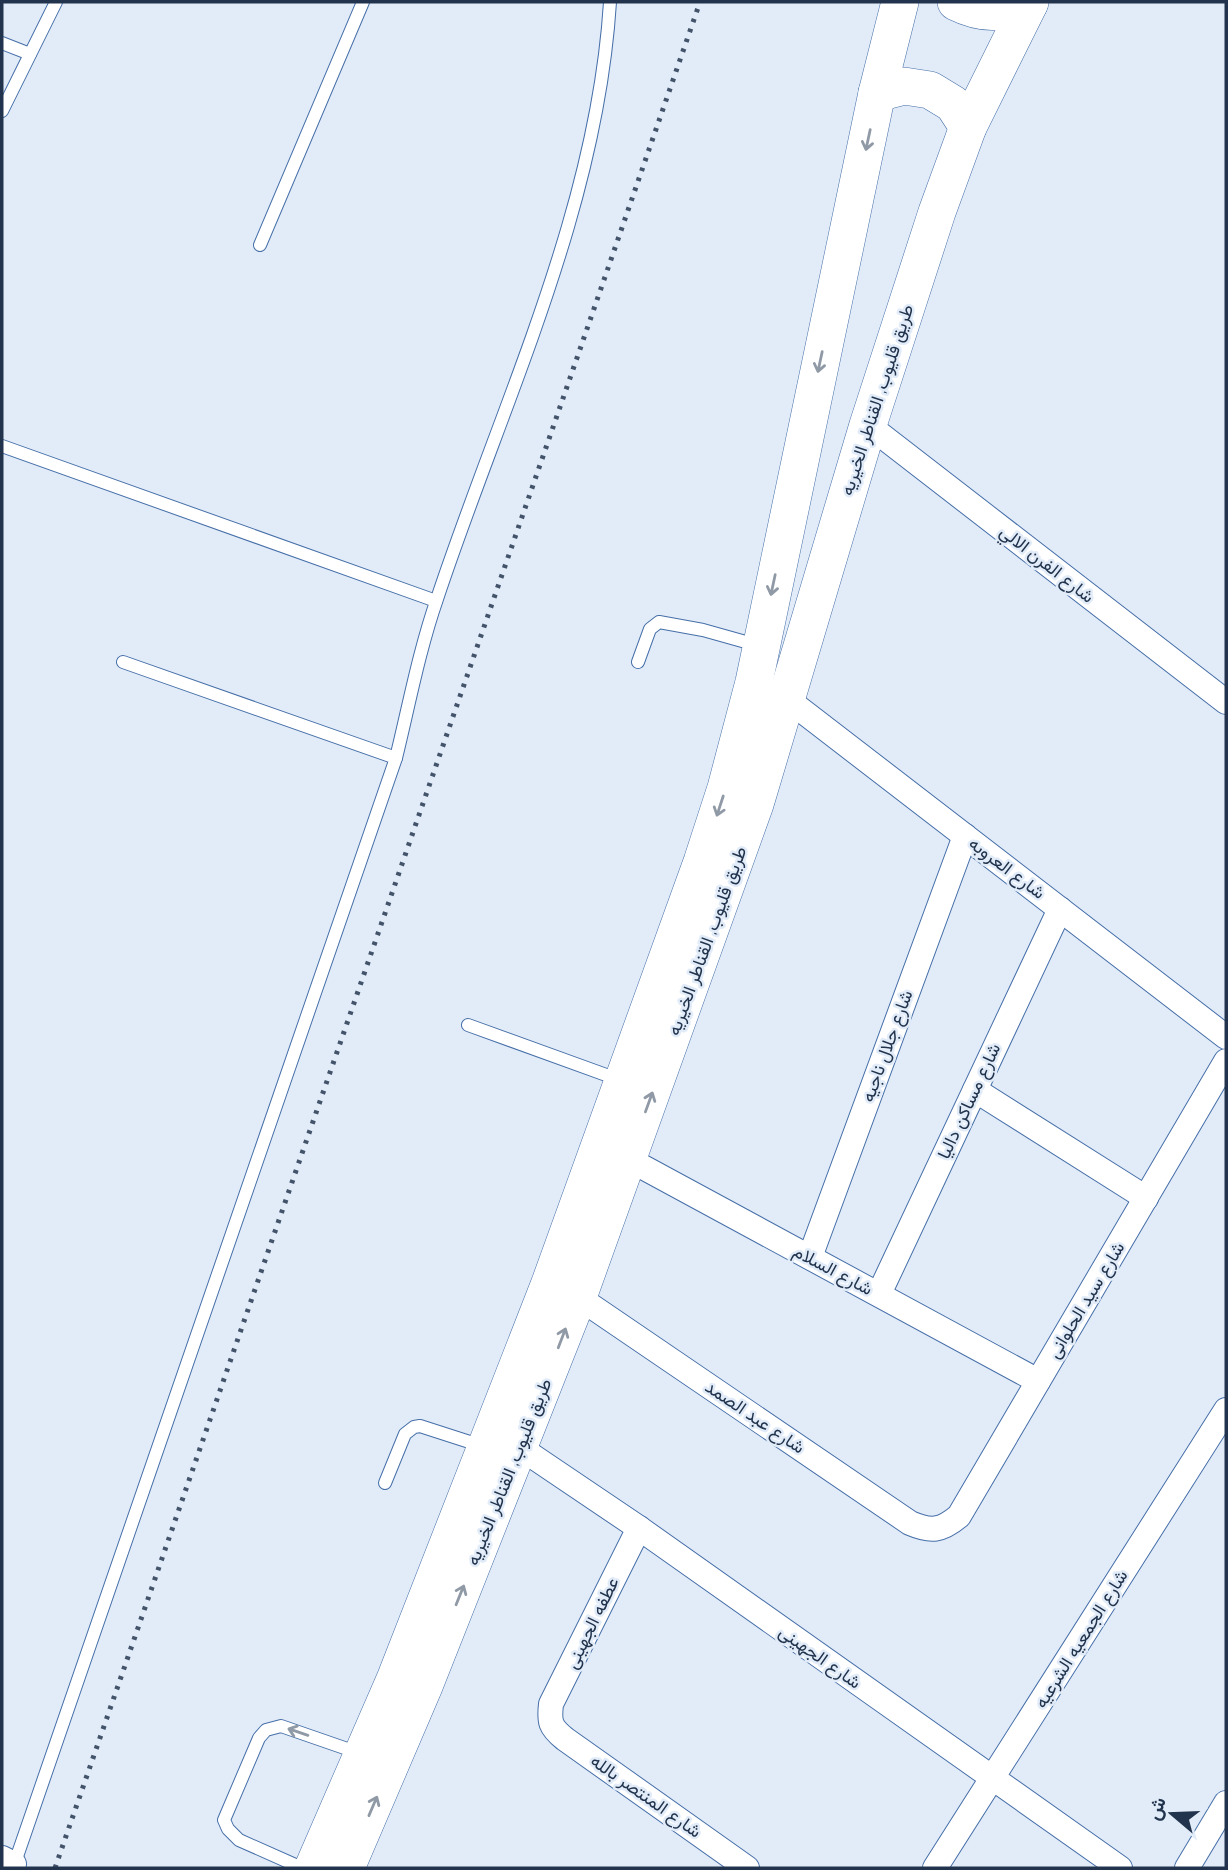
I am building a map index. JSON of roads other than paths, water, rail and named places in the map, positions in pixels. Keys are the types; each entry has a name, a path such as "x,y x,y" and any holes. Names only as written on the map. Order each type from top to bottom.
{"main road":[{"name":"طريق قليوب, القناطر الخيريه","path":"346,1868 424,1686 503,1447 550,1283 702,862 726,788 754,682 877,93 900,2"},
{"path":"956,2 988,12 1009,11 1030,3"},
{"name":"طريق قليوب, القناطر الخيريه","path":"313,1868 396,1677 503,1447 578,1297 742,844 867,425 937,212 968,127 1030,3"},
{"path":"877,93 904,86 930,90 953,104 968,127"}],"street":[{"name":"شارع الفرن الالي","path":"867,425 1226,702"},
{"name":"شارع العروبه","path":"787,699 1226,1037"},
{"name":"شارع جلال ناجيه","path":"810,1257 965,836"},
{"name":"شارع مساكن داليا","path":"879,1294 1060,909"},
{"name":"شارع سيد الحلوانى","path":"936,1529 948,1525 958,1516 1226,1061"},
{"path":"975,1090 1146,1198"},
{"name":"شارع السلام","path":"628,1159 1038,1381"},
{"name":"شارع عبد الصمد","path":"578,1297 910,1523 922,1528 936,1529"},
{"name":"شارع الجمعيه الشرعيه","path":"935,1868 1226,1410"},
{"name":"شارع الجهينى","path":"503,1447 639,1528 1120,1868"},
{"name":"عطفه الجهينى","path":"550,1720 551,1704 639,1528"},
{"name":"شارع المنتصر بالله","path":"550,1720 555,1731 565,1739 747,1868"},
{"path":"1187,1868 1226,1803"}],"lane":[{"path":"2,111 7,89 30,54 55,2"},
{"path":"260,245 363,2"},
{"path":"10,1864 396,758 436,601 557,265 590,143 610,2"},
{"path":"2,43 30,54"},
{"path":"2,446 436,601"},
{"path":"638,663 650,629 659,622 704,630 760,646"},
{"path":"123,662 396,758"},
{"path":"468,1025 623,1082"},
{"path":"386,1483 405,1434 414,1427 420,1426 503,1447"},
{"path":"302,1868 239,1840 228,1829 224,1820 259,1738 266,1730 281,1726 362,1754"}],"railway":[{"path":"55,1868 700,2"}]}
